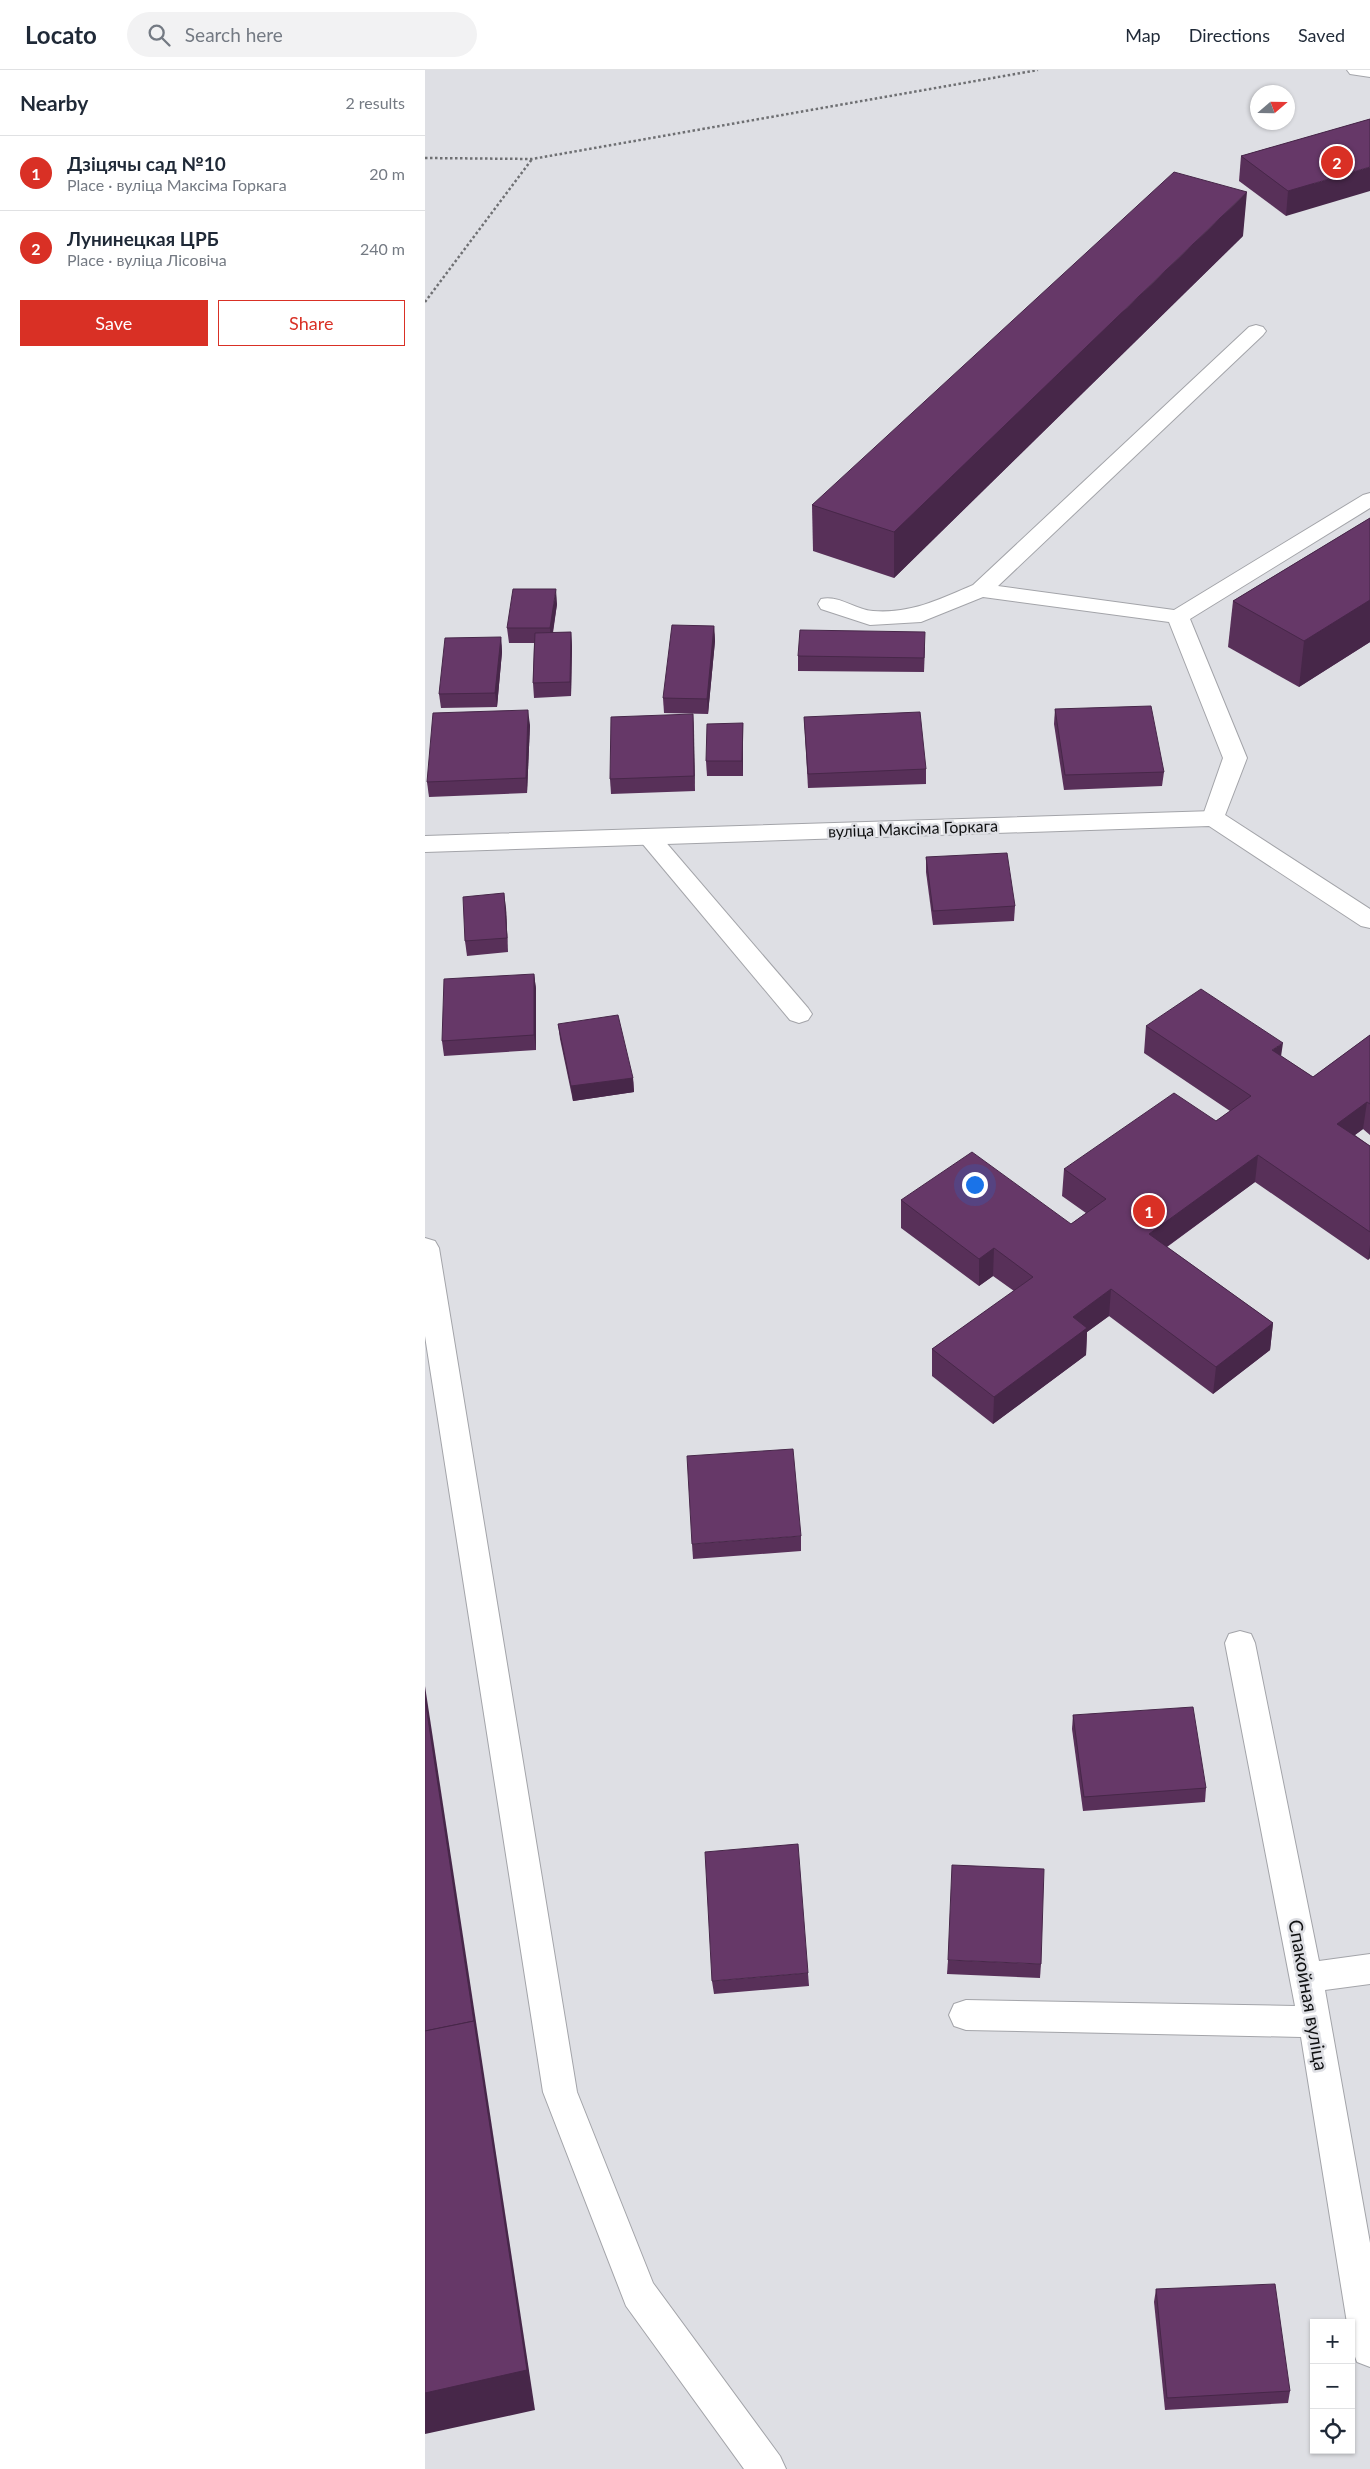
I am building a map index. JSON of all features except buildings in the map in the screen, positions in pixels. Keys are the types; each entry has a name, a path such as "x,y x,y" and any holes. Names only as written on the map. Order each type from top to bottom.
{"street":[{"path":"1356,70 1370,72"},
{"path":"829,604 870,618 921,615 981,590 1256,331"},
{"path":"981,590 1178,617 1370,499"},
{"path":"1178,617 1235,758 1214,818 1370,920"},
{"name":"вуліца Максіма Горкага","path":"425,844 1214,818"},
{"path":"649,837 799,1014"},
{"path":"425,1248 560,2092 639,2294 767,2469"},
{"name":"Спакойная вуліца","path":"1240,1643 1307,1977 1370,2349"},
{"path":"1307,1977 1370,1970"},
{"path":"966,2015 1315,2022"}],"path":[{"path":"425,158 532,159 1038,70"},
{"path":"425,302 532,159"}],"place":[{"name":"Лунинецкая ЦРБ","path":"1337,162"},
{"name":"Дзіцячы сад №10","path":"1149,1211"}]}
